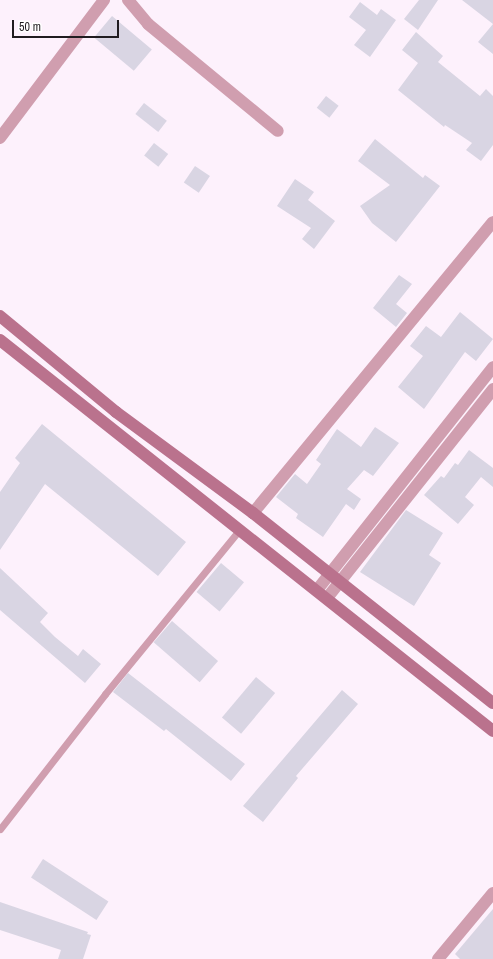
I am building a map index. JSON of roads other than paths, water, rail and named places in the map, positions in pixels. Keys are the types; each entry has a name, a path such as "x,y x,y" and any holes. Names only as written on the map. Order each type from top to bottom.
{"street":[{"path":"0,138 104,0"},
{"path":"128,0 148,24 278,131"},
{"path":"253,513 493,222"},
{"path":"0,316 116,412 253,513 493,702"},
{"path":"0,340 105,425 317,590 493,730"},
{"path":"317,590 493,367"},
{"path":"327,598 493,389"},
{"path":"105,425 116,412"},
{"path":"438,959 493,893"}],"lane":[{"path":"0,829 105,694 239,530"}]}
